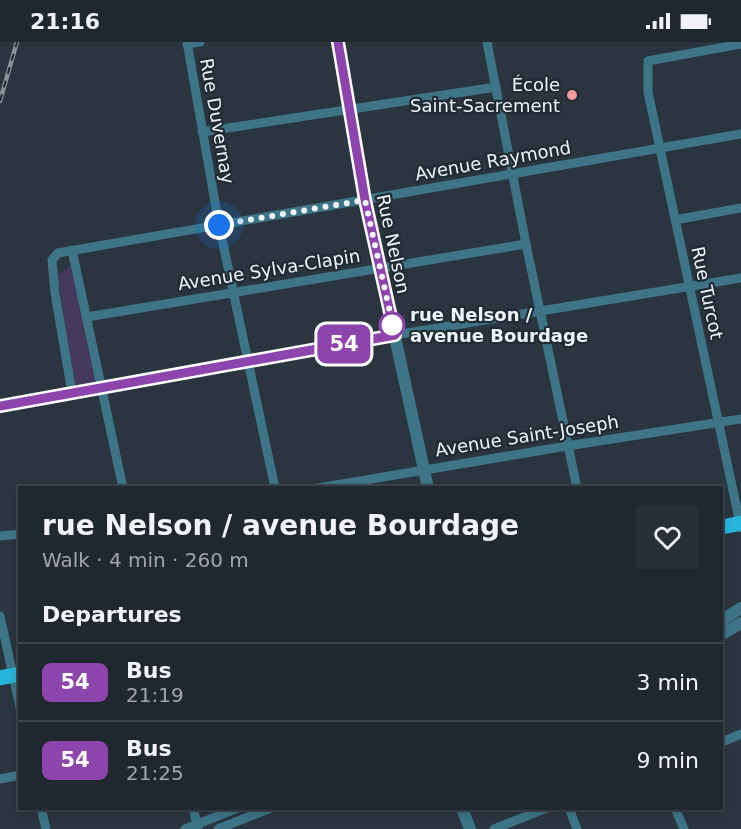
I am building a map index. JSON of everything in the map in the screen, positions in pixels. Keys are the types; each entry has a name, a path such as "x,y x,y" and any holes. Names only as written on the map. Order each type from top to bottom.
{"main road":[{"path":"723,527 740,526"}],"street":[{"path":"187,43 200,42"},
{"name":"Rue Nelson","path":"338,42 365,200 428,486"},
{"path":"487,42 577,486"},
{"name":"Rue Duvernay","path":"187,43 219,225 275,486"},
{"name":"Rue Turcot","path":"740,526 648,92 648,61 741,44"},
{"path":"202,132 496,87"},
{"name":"Avenue Raymond","path":"72,250 741,134"},
{"path":"675,220 741,208"},
{"name":"Avenue Sylva-Clapin","path":"87,317 526,244"},
{"path":"72,393 54,293 52,260 58,253 72,250 123,486"},
{"path":"0,406 395,335 741,278"},
{"name":"Avenue Saint-Joseph","path":"330,486 741,419"},
{"path":"0,536 18,534"},
{"path":"723,619 741,608"},
{"path":"0,616 18,700"},
{"path":"723,633 741,623"},
{"path":"723,741 741,734"},
{"path":"0,779 18,775"},
{"path":"41,810 46,829"},
{"path":"193,810 197,827"},
{"path":"185,829 197,827 234,810"},
{"path":"218,829 266,810"},
{"path":"463,810 470,829"},
{"path":"494,829 542,810"},
{"path":"569,810 577,829"},
{"path":"676,810 684,829"}],"shaded area":[{"path":"72,264 98,380 74,386 58,275"}],"railway":[{"path":"0,101 17,42"}],"bus line":[{"name":"54","path":"0,406 395,335 365,200 338,42"}],"place":[{"name":"École Saint-Sacrement","path":"572,95"},
{"name":"rue Nelson / avenue Bourdage","path":"392,325"}],"route":[{"path":"219,225 365,200 395,335 392,325"}]}
